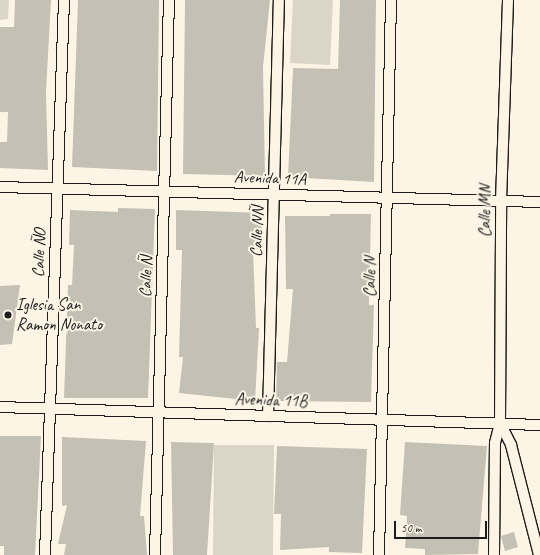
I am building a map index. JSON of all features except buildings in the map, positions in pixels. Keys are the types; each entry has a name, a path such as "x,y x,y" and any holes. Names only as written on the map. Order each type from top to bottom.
{"street":[{"name":"Calle ÑO","path":"45,555 64,0"},
{"name":"Calle Ñ","path":"155,555 169,0"},
{"name":"Calle NÑ","path":"268,416 279,0"},
{"name":"Calle N","path":"379,555 391,0"},
{"name":"Calle MN","path":"500,423 501,201 508,0"},
{"name":"Avenida 11A","path":"0,187 540,202"},
{"name":"Avenida 11B","path":"0,407 540,425"},
{"path":"494,555 495,443 500,423"},
{"path":"500,423 511,445 539,555"}],"shaded area":[{"path":"0,0 9,0 8,19 0,20"},
{"path":"293,0 333,0 330,65 290,63"},
{"path":"214,445 274,445 273,555 213,555"}],"place":[{"name":"Iglesia San Ramon Nonato","path":"8,315"}]}
